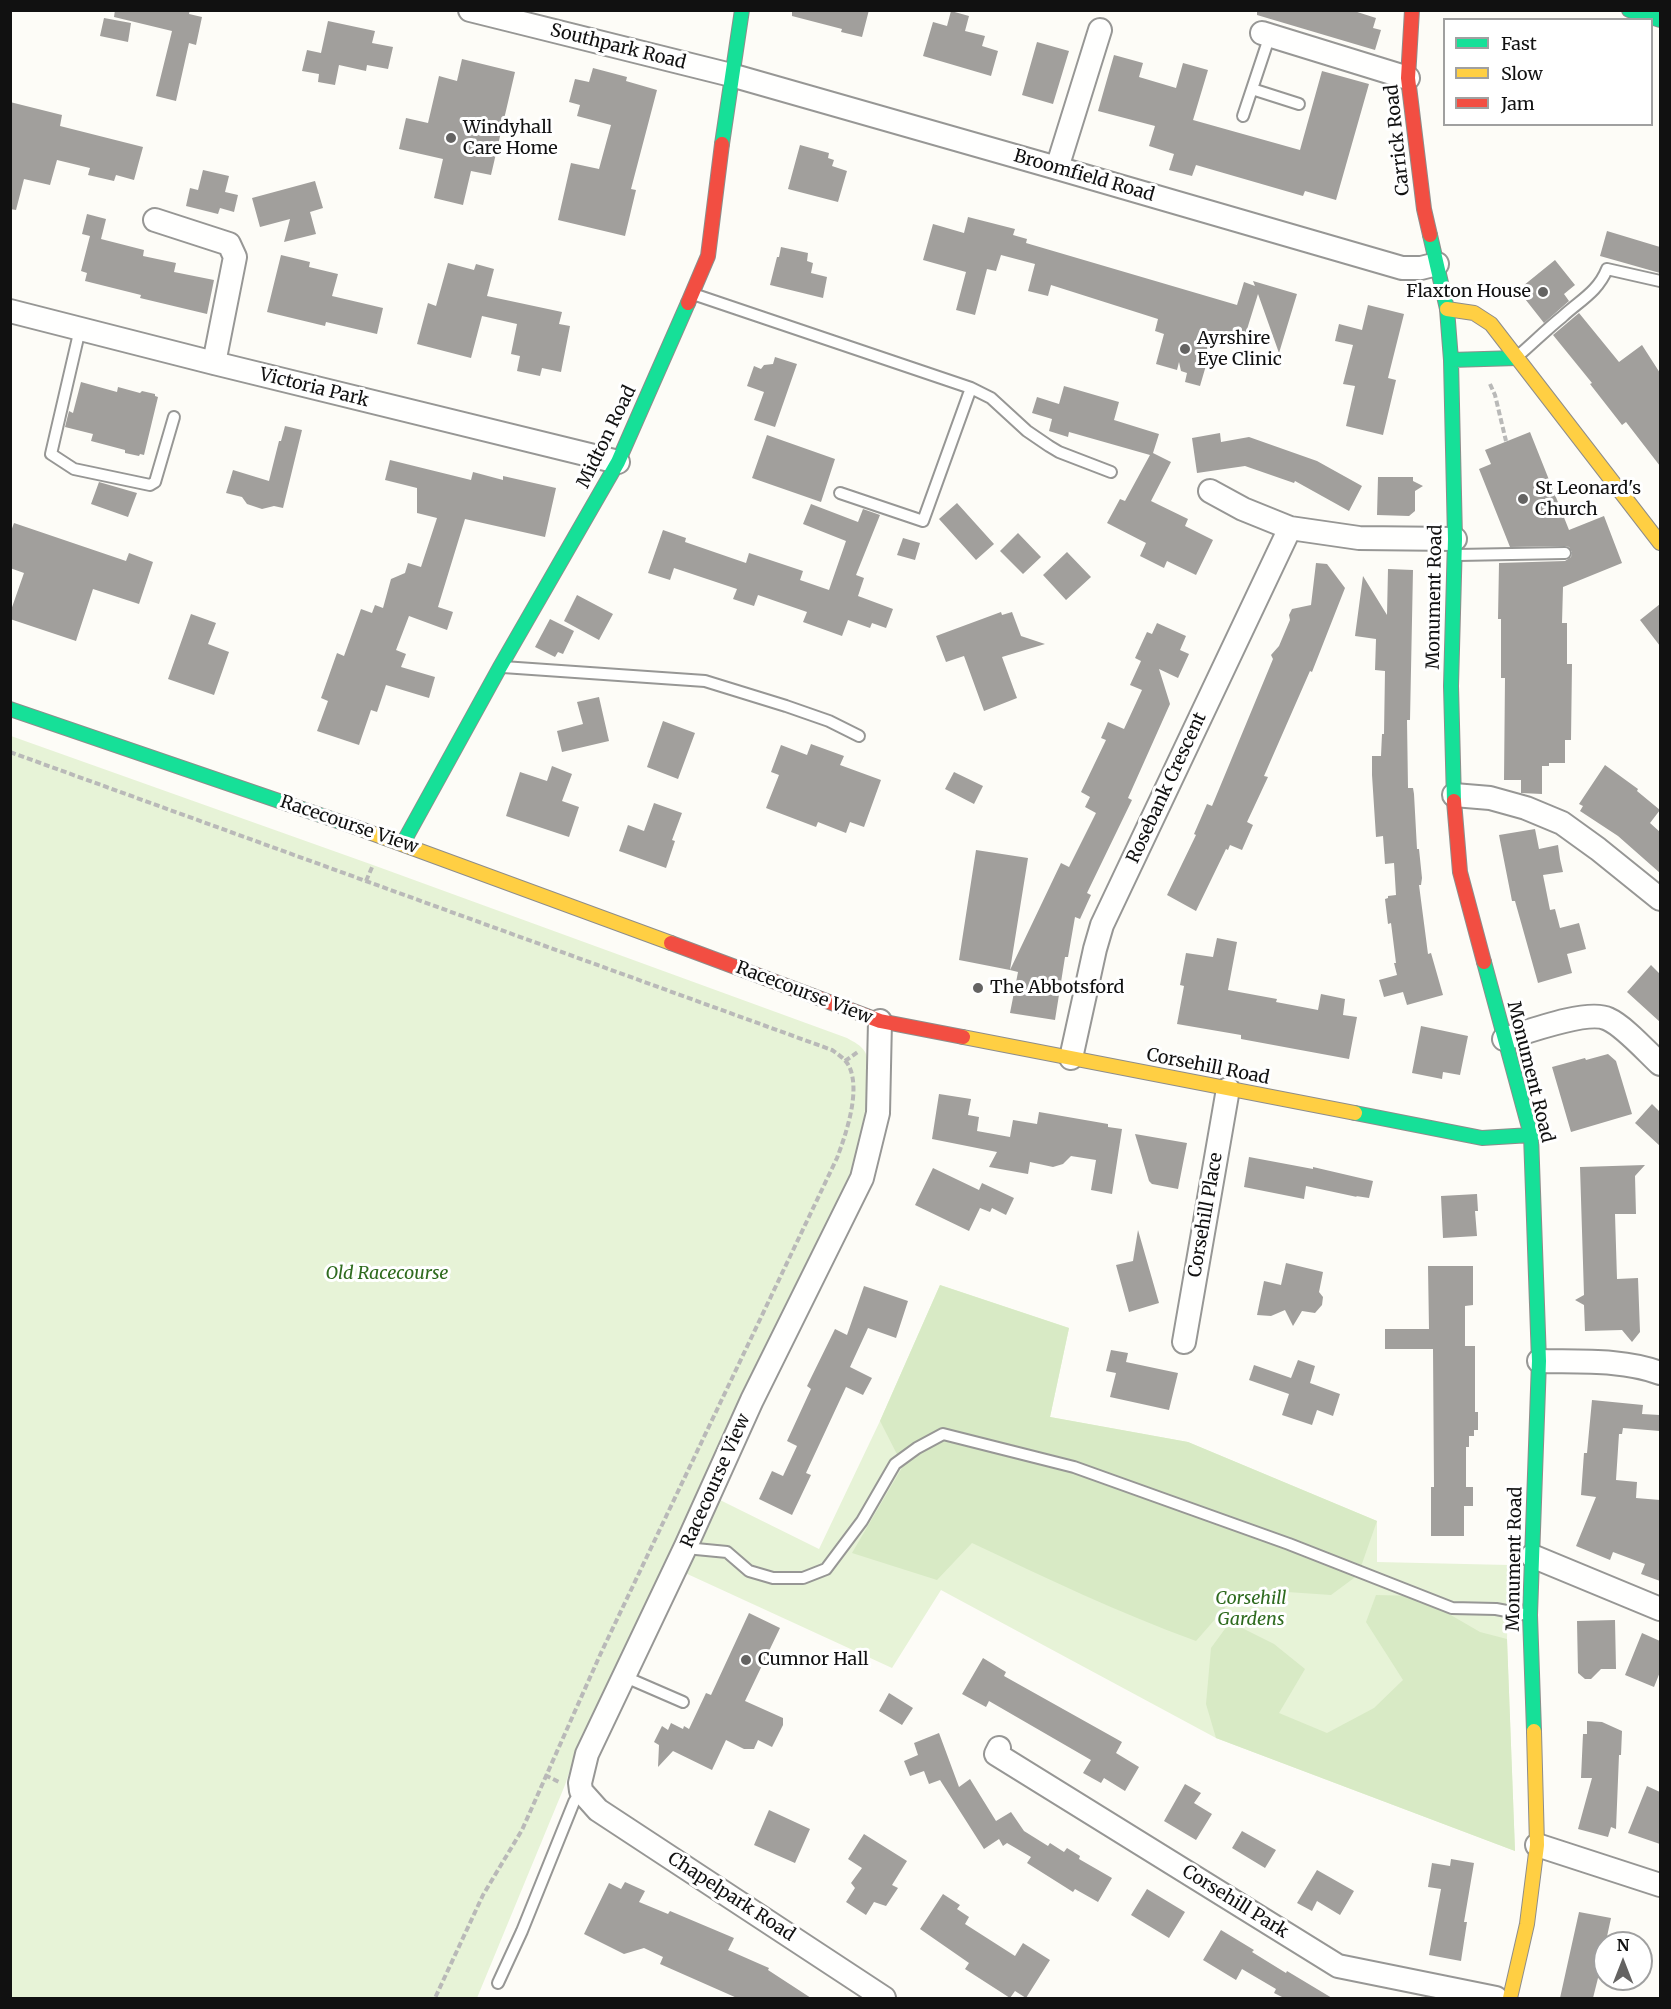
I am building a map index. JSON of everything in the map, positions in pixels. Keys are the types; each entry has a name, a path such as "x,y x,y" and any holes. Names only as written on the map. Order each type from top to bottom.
{"street":[{"name":"Southpark Road","path":"470,10 731,75"},
{"name":"Midton Road","path":"403,843 500,667 618,462 708,256 731,75 742,10"},
{"name":"Carrick Road","path":"1412,10 1408,78 1424,208 1437,264"},
{"path":"1057,168 1100,30"},
{"path":"1266,34 1408,78"},
{"name":"Broomfield Road","path":"731,75 1402,268 1420,268 1437,264"},
{"path":"155,220 229,244 235,257 214,363"},
{"name":"Monument Road","path":"1437,264 1447,309 1451,360 1454,547 1451,686 1454,795 1460,872 1531,1135 1539,1361 1530,1615 1537,1845 1527,1924 1510,1998"},
{"path":"1447,309 1474,313 1491,324 1660,543"},
{"name":"Victoria Park","path":"10,311 618,462"},
{"path":"1451,360 1516,358"},
{"path":"1210,491 1243,509 1290,528 1359,538 1454,547"},
{"name":"Rosebank Crescent","path":"1071,1058 1102,925 1290,528"},
{"name":"Racecourse View","path":"10,709 403,843 880,1021 878,1113 862,1178 752,1400 687,1546 587,1754 580,1783 581,1791"},
{"path":"1454,795 1490,798 1526,807 1562,823 1660,899"},
{"path":"1504,1039 1584,1016 1598,1016 1607,1018 1618,1026 1660,1064"},
{"name":"Corsehill Road","path":"880,1021 1482,1138 1531,1135"},
{"name":"Corsehill Place","path":"1184,1342 1228,1089"},
{"path":"1539,1361 1604,1362 1660,1372"},
{"path":"1532,1556 1660,1609"},
{"name":"Corsehill Park","path":"993,1757 1338,1966 1496,1998"},
{"name":"Chapelpark Road","path":"581,1791 598,1810 884,1998"},
{"path":"1537,1845 1660,1885"}],"lane":[{"path":"1243,116 1266,34"},
{"path":"1252,89 1299,104"},
{"path":"1516,358 1588,297 1602,281 1607,269 1660,281"},
{"path":"692,294 971,388 992,398 1027,431 1059,452 1111,472"},
{"path":"80,329 51,454 74,469 150,485 156,482 174,417"},
{"path":"840,493 922,521 971,388"},
{"path":"1454,547 1565,553"},
{"path":"500,667 705,681 829,721 859,736"},
{"path":"687,1546 727,1552 749,1571 773,1578 803,1578 826,1569 862,1521 895,1464 917,1448 943,1434 1074,1467 1289,1544 1452,1608 1496,1609 1530,1615"},
{"path":"623,1676 683,1702"},
{"path":"498,1983 522,1931 574,1802 581,1791"}],"path":[{"path":"1477,359 1495,395 1506,441"},
{"path":"10,752 832,1050 849,1066 851,1110 837,1158 600,1655 522,1830 483,1895 435,1998"},
{"path":"366,881 373,866"},
{"path":"845,1061 863,1049"}],"green space":[{"name":"Old Racecourse","path":"11,736 847,1038 865,1052 870,1064 871,1094 853,1172 577,1749 565,1785 477,1998 11,1998"},
{"name":"Corsehill Gardens","path":"940,1285 1069,1328 1050,1417 1188,1442 1377,1521 1377,1562 1509,1565 1507,1639 1515,1851 1216,1738 941,1590 892,1668 683,1572 720,1500 819,1549 880,1421"},
{"path":"940,1285 1069,1328 1050,1417 1188,1442 1377,1521 1358,1575 1331,1595 1258,1590 1231,1601 1196,1641 1111,1607 972,1543 937,1580 852,1553 903,1466 880,1421"},
{"path":"1376,1595 1418,1596 1480,1632 1507,1639 1515,1851 1216,1738 1206,1704 1211,1648 1230,1622 1274,1644 1305,1669 1279,1713 1327,1733 1374,1708 1403,1680 1366,1622"}],"building":[{"path":"115,10 190,10 189,14 202,17 196,45 189,43 176,101 156,96 172,31 114,17"},
{"path":"792,10 869,10 862,37 841,32 842,29 792,16"},
{"path":"1257,10 1351,10 1376,18 1373,28 1381,30 1375,50 1257,15"},
{"path":"951,11 969,16 965,31 985,36 982,46 998,51 991,76 923,56 933,22 947,26"},
{"path":"104,18 131,23 128,42 100,36"},
{"path":"328,21 375,31 372,43 393,47 388,69 367,65 366,71 339,65 335,85 318,82 319,74 302,71 307,50 321,53"},
{"path":"1037,42 1069,51 1053,104 1022,95"},
{"path":"1114,55 1143,63 1139,77 1176,88 1183,63 1208,70 1193,120 1300,150 1322,71 1369,84 1336,200 1305,191 1303,196 1196,165 1192,176 1169,170 1174,154 1149,146 1155,126 1098,111"},
{"name":"Windyhall Care Home","path":"462,59 515,72 491,175 471,171 463,205 434,198 443,159 399,149 406,118 428,123 439,76 457,81"},
{"path":"593,68 627,77 626,81 657,90 631,189 636,190 625,236 558,220 571,163 599,169 611,125 577,116 580,105 569,102 575,79 589,82"},
{"path":"10,102 62,115 60,126 143,147 134,180 116,175 114,181 88,175 90,168 57,160 50,185 24,179 16,210 10,209"},
{"path":"800,145 829,153 828,158 834,160 832,166 847,171 838,202 788,189"},
{"path":"203,170 229,176 225,192 238,195 234,212 220,208 218,214 186,206 190,188 198,190"},
{"path":"315,181 323,208 310,212 316,234 284,242 290,219 260,227 252,198"},
{"path":"87,214 106,219 101,239 144,250 143,256 176,263 174,272 214,280 207,314 140,298 141,295 85,281 87,273 81,271 90,236 82,234"},
{"path":"968,217 1015,229 1013,235 1027,239 1026,243 1237,305 1244,282 1255,286 1253,281 1297,294 1279,353 1258,294 1244,339 1216,331 1200,386 1185,382 1187,373 1181,371 1179,362 1177,370 1156,364 1164,334 1155,331 1158,319 1051,285 1048,296 1028,291 1035,264 1001,255 996,271 987,269 975,315 956,310 966,272 923,260 933,224 964,233"},
{"path":"1607,231 1660,247 1660,273 1600,256"},
{"path":"781,247 808,253 807,261 813,263 811,273 827,277 823,298 770,285"},
{"path":"281,255 310,262 309,267 338,274 332,296 383,308 377,334 326,322 325,326 267,312"},
{"name":"Flaxton House","path":"1555,260 1575,285 1564,294 1569,301 1544,323 1518,290"},
{"path":"448,263 474,270 476,264 494,269 487,296 562,312 559,324 570,326 561,372 542,368 540,376 517,371 520,356 511,354 517,324 482,316 471,358 417,344 428,303 436,306"},
{"path":"1368,305 1404,314 1388,378 1396,380 1383,435 1346,426 1355,386 1343,384 1353,345 1335,341 1339,324 1362,330"},
{"path":"1579,313 1619,362 1642,345 1660,373 1660,466 1626,422 1622,425 1553,335"},
{"path":"775,357 797,364 775,427 754,420 764,392 747,386 754,366 761,369 764,365 773,364"},
{"path":"81,382 117,392 118,387 140,393 142,391 155,394 158,397 144,455 125,453 125,450 91,441 93,434 65,427 69,411 73,413"},
{"path":"1064,386 1119,402 1114,420 1159,434 1153,453 1171,462 1151,501 1188,519 1185,526 1213,540 1196,575 1167,561 1164,568 1140,556 1146,543 1107,523 1120,499 1125,501 1150,455 1069,432 1068,437 1049,431 1052,419 1032,413 1037,397 1059,404"},
{"path":"285,426 302,430 283,508 274,506 262,509 247,504 242,497 226,493 233,470 269,481"},
{"path":"1530,432 1569,530 1604,516 1622,563 1563,587 1562,623 1567,623 1567,664 1572,664 1571,740 1565,740 1565,763 1549,763 1549,766 1542,766 1542,794 1521,793 1521,780 1504,780 1505,678 1501,678 1501,619 1498,619 1499,563 1565,561 1571,557 1572,552 1569,547 1565,546 1510,547 1479,469 1491,464 1485,450"},
{"path":"1220,433 1221,442 1249,437 1317,461 1362,486 1349,511 1295,481 1294,483 1245,466 1197,473 1192,438"},
{"path":"767,435 835,459 821,502 752,478"},
{"path":"390,460 471,480 473,472 503,480 503,476 556,488 545,537 465,519 438,607 453,612 447,630 409,616 396,650 406,654 401,667 435,677 429,698 386,685 377,712 371,710 359,745 317,731 328,701 321,698 337,653 344,656 361,609 372,613 375,605 383,608 391,579 405,573 408,563 421,567 437,518 417,513 417,488 385,480"},
{"path":"1378,477 1413,477 1413,481 1423,486 1415,491 1415,511 1409,516 1377,515"},
{"path":"99,482 137,493 128,517 91,504"},
{"path":"957,503 994,544 976,560 939,519"},
{"path":"811,504 858,522 863,509 880,515 856,575 864,578 858,596 893,609 886,628 872,623 870,628 848,620 842,636 803,622 807,612 758,595 754,606 733,599 737,589 674,568 670,580 648,573 663,530 686,538 685,542 746,563 749,553 803,571 800,580 829,590 846,541 803,524"},
{"path":"14,523 126,561 129,553 153,562 139,604 93,589 76,641 10,619 24,573 10,568 10,534"},
{"path":"1018,533 1041,557 1023,574 1000,551"},
{"path":"903,538 920,543 915,560 897,555"},
{"path":"1067,552 1091,577 1066,600 1043,575"},
{"path":"1316,563 1327,564 1345,588 1312,672 1310,671 1264,776 1268,777 1247,822 1253,825 1242,850 1230,845 1228,850 1226,849 1196,911 1167,895 1196,835 1194,834 1207,804 1212,806 1273,659 1271,655 1279,646 1290,620 1289,615 1292,609 1311,605"},
{"path":"1388,569 1413,570 1410,720 1407,720 1408,788 1413,788 1414,794 1417,849 1419,849 1422,878 1421,885 1419,885 1428,954 1431,953 1443,995 1407,1005 1403,992 1384,997 1379,980 1397,975 1391,923 1388,924 1385,899 1396,895 1394,863 1385,864 1383,836 1376,837 1372,775 1372,756 1381,756 1382,734 1384,734 1385,671 1375,670 1376,639 1355,636 1363,576 1387,615"},
{"path":"577,595 613,614 599,640 564,621"},
{"path":"1660,604 1660,646 1640,620"},
{"path":"1001,612 1002,615 1012,612 1021,636 1045,644 1002,657 1017,698 984,711 964,656 946,662 936,636"},
{"path":"191,614 216,623 208,644 229,652 214,695 168,679"},
{"path":"550,619 574,631 563,654 558,652 555,657 535,647"},
{"path":"1157,623 1186,636 1180,650 1189,654 1178,678 1159,669 1170,704 1128,798 1132,800 1087,893 1091,895 1080,919 1075,917 1068,957 1065,957 1055,1020 1010,1013 1018,972 1010,970 1061,863 1069,867 1096,813 1085,807 1090,797 1081,792 1106,740 1101,738 1108,722 1124,729 1142,690 1130,685 1141,661 1135,658 1147,632 1152,634"},
{"path":"599,697 609,741 562,752 557,731 583,724 577,702"},
{"path":"663,721 695,733 678,779 647,767"},
{"path":"811,744 844,756 840,765 881,780 864,827 850,822 846,833 818,822 816,827 766,808 779,775 771,772 781,745 807,755"},
{"path":"1605,765 1638,789 1637,791 1660,810 1650,823 1660,832 1660,873 1618,836 1580,811 1583,806 1579,804"},
{"path":"552,766 572,774 562,801 579,807 569,837 506,816 520,772 547,781"},
{"path":"954,772 983,786 974,804 945,789"},
{"path":"654,803 682,813 672,840 675,841 666,868 619,851 628,825 644,831"},
{"path":"1535,829 1539,849 1558,845 1563,872 1543,875 1550,910 1555,909 1560,928 1579,923 1586,949 1567,954 1572,973 1538,983 1515,901 1512,901 1499,835"},
{"path":"976,850 1028,858 1010,970 959,960"},
{"path":"1217,938 1237,942 1228,990 1277,999 1276,1002 1318,1010 1321,994 1345,999 1343,1015 1357,1017 1349,1059 1241,1039 1241,1035 1177,1024 1184,986 1180,985 1186,953 1213,957"},
{"path":"1651,965 1660,974 1660,1022 1627,992"},
{"path":"1421,1026 1468,1036 1460,1075 1443,1072 1442,1079 1412,1073"},
{"path":"1608,1054 1616,1061 1632,1114 1571,1132 1552,1067"},
{"path":"939,1094 971,1099 968,1115 979,1117 977,1131 1010,1137 1013,1120 1037,1124 1039,1112 1108,1124 1108,1127 1122,1129 1112,1194 1091,1190 1096,1160 1071,1156 1063,1164 1053,1167 1030,1162 1028,1174 989,1167 997,1152 932,1139"},
{"path":"1652,1104 1660,1112 1660,1146 1635,1123"},
{"path":"1135,1134 1187,1143 1178,1189 1152,1184 1149,1181"},
{"path":"1249,1157 1313,1169 1313,1167 1373,1181 1369,1198 1306,1186 1304,1199 1244,1187"},
{"path":"1645,1165 1635,1176 1636,1214 1615,1214 1617,1279 1638,1278 1640,1332 1632,1342 1622,1330 1585,1331 1584,1305 1575,1300 1584,1295 1580,1167"},
{"path":"933,1168 979,1190 982,1183 1014,1198 1006,1215 992,1208 990,1212 980,1208 969,1231 915,1205"},
{"path":"1477,1194 1478,1211 1475,1211 1477,1236 1443,1238 1441,1196"},
{"path":"1138,1230 1159,1303 1129,1312 1116,1265 1133,1261"},
{"path":"1286,1263 1323,1272 1319,1292 1323,1297 1322,1305 1315,1313 1302,1311 1293,1326 1285,1310 1271,1316 1257,1315 1264,1281 1281,1285"},
{"path":"1428,1266 1473,1266 1473,1305 1465,1306 1465,1346 1475,1346 1475,1412 1478,1412 1478,1430 1474,1430 1474,1436 1469,1436 1469,1447 1466,1447 1466,1487 1473,1487 1473,1506 1464,1506 1464,1536 1431,1536 1431,1487 1434,1487 1433,1349 1385,1349 1385,1329 1429,1329"},
{"path":"864,1286 908,1301 896,1338 868,1328 850,1367 872,1378 863,1395 846,1387 806,1473 811,1475 792,1515 759,1499 772,1471 783,1476 797,1446 787,1441 811,1389 807,1386 835,1329 847,1335"},
{"path":"1111,1350 1128,1353 1126,1362 1178,1373 1169,1410 1110,1397 1116,1373 1106,1371"},
{"path":"1298,1360 1315,1366 1310,1383 1340,1394 1333,1416 1317,1410 1312,1425 1282,1415 1289,1394 1249,1380 1254,1365 1291,1378"},
{"path":"1592,1400 1643,1405 1642,1414 1660,1415 1660,1431 1623,1428 1622,1434 1619,1434 1616,1480 1637,1482 1636,1498 1660,1500 1660,1581 1641,1574 1645,1564 1613,1552 1610,1560 1576,1546 1596,1497 1581,1495 1584,1453 1587,1453"},
{"name":"Cumnor Hall","path":"749,1613 780,1628 745,1701 783,1718 783,1725 772,1747 758,1740 754,1749 744,1749 726,1740 712,1770 673,1751 658,1767 659,1745 654,1742 662,1726 668,1730 671,1723 683,1729 684,1726 689,1729 706,1693 711,1695"},
{"path":"1615,1620 1616,1669 1601,1669 1591,1679 1585,1679 1578,1673 1577,1621"},
{"path":"1642,1633 1660,1641 1660,1672 1654,1687 1625,1675"},
{"path":"983,1658 1006,1672 1004,1676 1122,1742 1116,1753 1139,1767 1125,1791 1104,1778 1101,1783 1083,1773 1091,1760 989,1701 986,1707 962,1694"},
{"path":"889,1693 913,1708 902,1725 879,1711"},
{"path":"1587,1721 1602,1722 1622,1731 1616,1829 1611,1827 1608,1837 1578,1829 1592,1778 1581,1778 1583,1734 1587,1734"},
{"path":"939,1733 959,1787 970,1779 996,1821 1011,1812 1024,1831 1048,1846 1050,1843 1064,1852 1067,1848 1080,1856 1079,1859 1112,1878 1098,1902 1075,1889 1073,1892 1027,1863 1031,1857 1007,1843 1003,1846 999,1839 984,1849 940,1780 929,1784 924,1771 910,1776 904,1761 918,1755 914,1743"},
{"path":"1185,1784 1201,1793 1194,1803 1212,1814 1196,1840 1164,1821"},
{"path":"1647,1786 1660,1792 1660,1844 1628,1833"},
{"path":"769,1810 810,1829 795,1863 754,1845"},
{"path":"1242,1831 1276,1850 1265,1868 1232,1848"},
{"path":"864,1834 907,1861 892,1885 898,1888 886,1906 874,1902 866,1915 846,1902 855,1888 851,1883 862,1868 848,1859"},
{"path":"1451,1859 1474,1863 1464,1922 1467,1922 1461,1961 1429,1955 1441,1889 1428,1887 1432,1863 1450,1866"},
{"path":"1317,1870 1354,1891 1340,1915 1317,1901 1312,1911 1297,1903"},
{"path":"625,1882 645,1891 639,1902 668,1914 670,1911 734,1938 728,1950 769,1968 768,1970 811,1998 737,1998 660,1964 663,1957 644,1948 624,1954 584,1934 609,1883 621,1889"},
{"path":"1147,1889 1185,1912 1169,1938 1131,1915"},
{"path":"943,1894 960,1905 957,1909 969,1917 965,1924 1015,1956 1023,1943 1050,1960 1026,1998 1015,1991 1010,1998 965,1969 969,1963 920,1929"},
{"path":"1579,1912 1611,1918 1608,1931 1593,1931 1593,1998 1560,1998"},
{"path":"1221,1930 1286,1973 1287,1971 1332,1998 1284,1998 1274,1993 1276,1989 1242,1969 1236,1980 1203,1960"}],"traffic: fast":[{"path":"722,144 742,10"},
{"path":"1629,10 1660,20"},
{"path":"1430,235 1447,309 1451,360 1517,358"},
{"path":"403,843 500,667 618,462 688,303"},
{"path":"1451,360 1455,539 1451,686 1454,801"},
{"path":"10,709 355,827"},
{"path":"1484,962 1531,1135 1539,1361 1530,1615 1534,1731"},
{"path":"1355,1113 1482,1138 1531,1135"}],"traffic: slow":[{"path":"1447,309 1474,313 1491,324 1660,543"},
{"path":"355,827 671,943"},
{"path":"963,1037 1355,1113"},
{"path":"1510,1998 1527,1924 1537,1845 1534,1731"}],"traffic: jam":[{"path":"1412,10 1408,78 1424,209 1430,235"},
{"path":"688,303 708,256 722,144"},
{"path":"1454,801 1460,872 1484,962"},
{"path":"671,943 880,1021 963,1037"}],"place":[{"name":"Windyhall Care Home","path":"451,138"},
{"name":"Flaxton House","path":"1543,292"},
{"name":"Ayrshire Eye Clinic","path":"1185,349"},
{"name":"St Leonard's Church","path":"1523,499"},
{"name":"The Abbotsford","path":"978,988"},
{"name":"Cumnor Hall","path":"746,1660"}]}
